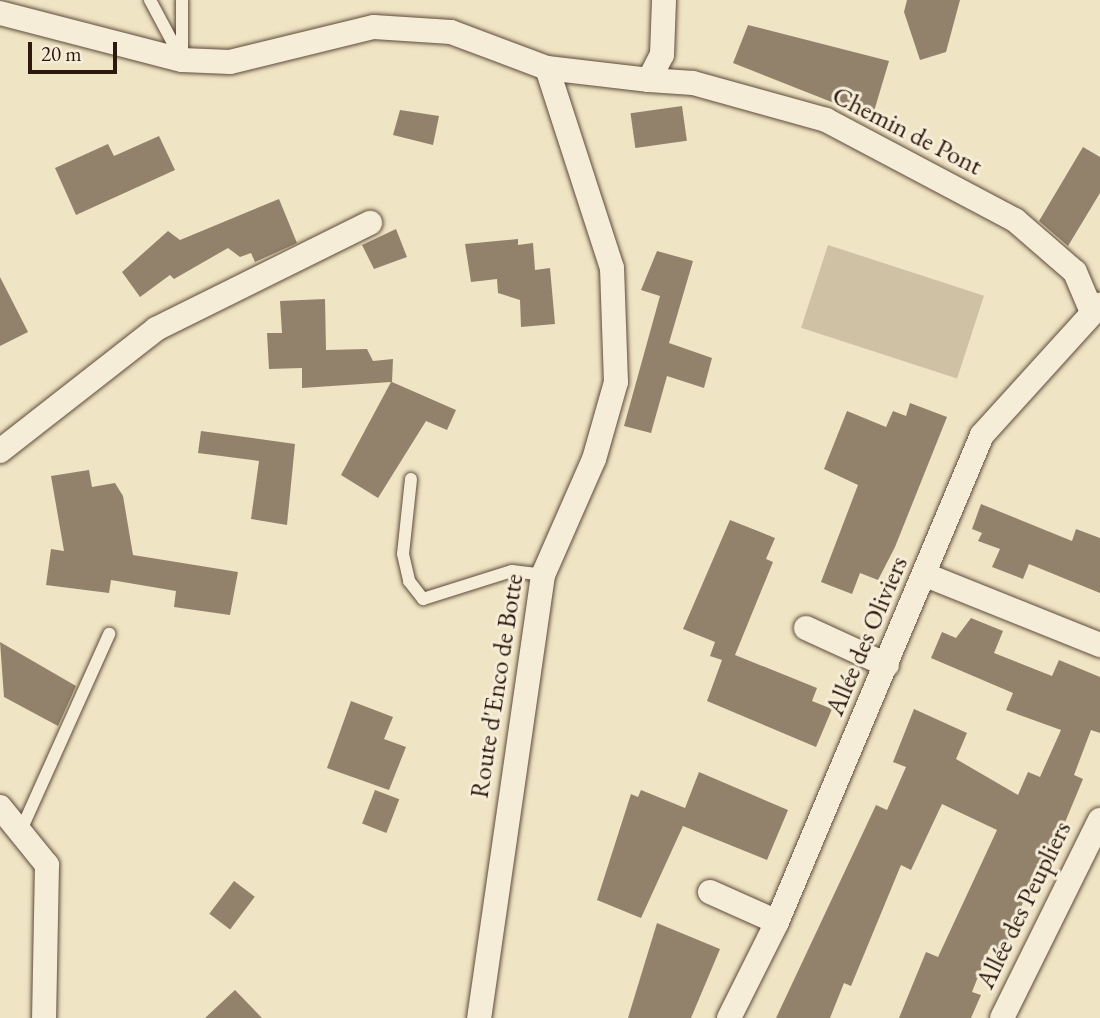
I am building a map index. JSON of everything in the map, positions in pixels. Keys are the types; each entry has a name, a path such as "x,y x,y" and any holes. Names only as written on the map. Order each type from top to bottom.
{"street":[{"path":"649,80 662,55 664,0"},
{"path":"0,13 182,60 230,62 374,27 451,32 547,68"},
{"name":"Chemin de Pont","path":"547,68 693,83 826,120 1015,220 1074,272 1096,309"},
{"name":"Route d'Enco de Botte","path":"479,1018 543,575 594,459 616,382 618,319 612,268 547,68"},
{"path":"0,451 156,329 370,223"},
{"name":"Allée des Oliviers","path":"729,1018 777,922 926,575 982,435 1096,309"},
{"path":"926,575 1100,646"},
{"path":"806,628 887,666"},
{"path":"0,807 22,828 47,865 44,1018"},
{"name":"Allée des Peupliers","path":"1002,1018 1097,829"},
{"path":"710,892 777,922"}],"lane":[{"path":"150,0 182,60"},
{"path":"181,0 182,60"},
{"path":"411,479 403,554 409,581 423,599 512,570 543,575"},
{"path":"22,828 109,634"}],"shaded area":[{"path":"828,245 984,296 957,378 801,328"}],"building":[{"path":"907,0 960,0 946,52 920,60 904,12"},
{"path":"748,25 889,61 872,118 733,63"},
{"path":"682,106 687,141 635,148 631,113"},
{"path":"400,110 439,116 433,145 393,135"},
{"path":"159,136 175,170 76,215 55,168 108,144 114,156"},
{"path":"1083,147 1100,157 1100,193 1068,246 1039,221"},
{"path":"279,199 297,243 255,262 251,253 240,257 228,248 174,279 170,275 140,297 122,272 168,231 180,240"},
{"path":"396,229 407,257 374,269 362,245"},
{"path":"518,239 518,245 533,243 535,270 550,268 555,324 521,327 520,300 498,293 497,279 471,282 465,244"},
{"path":"657,251 693,261 669,343 712,358 704,388 667,376 651,433 624,426 660,296 641,290"},
{"path":"0,277 28,332 0,346"},
{"path":"325,299 326,350 367,349 373,361 393,359 392,382 456,410 447,430 426,421 378,498 341,475 391,382 302,388 302,368 269,369 267,333 282,333 280,301"},
{"path":"910,403 947,417 895,547 878,580 860,573 852,594 821,582 858,485 824,469 847,411 886,427 893,411 906,416"},
{"path":"201,431 295,444 287,525 251,519 259,461 198,453"},
{"path":"89,470 92,487 115,483 123,496 133,555 238,572 230,615 174,607 176,591 111,580 109,593 46,585 51,549 64,551 51,476"},
{"path":"981,504 1072,541 1076,529 1100,538 1100,593 1029,564 1023,579 992,567 1000,549 978,541 982,533 972,529"},
{"path":"730,520 775,538 766,559 773,562 735,655 817,688 812,701 832,709 816,747 707,701 722,660 710,656 715,642 683,629"},
{"path":"971,618 1003,631 994,653 1052,676 1059,660 1100,677 1100,733 1091,730 1074,775 1083,779 1043,870 1037,867 1002,955 989,949 972,992 981,995 971,1018 899,1018 926,952 938,957 997,830 942,804 911,870 901,865 851,986 844,983 830,1018 776,1018 876,805 887,810 906,767 893,762 914,709 967,733 956,759 1018,795 1028,772 1040,777 1061,730 1006,710 1013,693 931,658 942,632 956,638"},
{"path":"0,642 76,686 58,726 4,697"},
{"path":"351,701 393,717 384,739 406,747 389,790 327,768"},
{"path":"699,772 788,810 767,860 683,826 641,918 597,900 631,794 638,797 641,790 685,808"},
{"path":"375,790 399,799 386,833 362,824"},
{"path":"234,881 255,897 230,929 209,914"},
{"path":"657,923 720,949 691,1018 628,1018"},
{"path":"235,990 262,1018 205,1018"}]}
